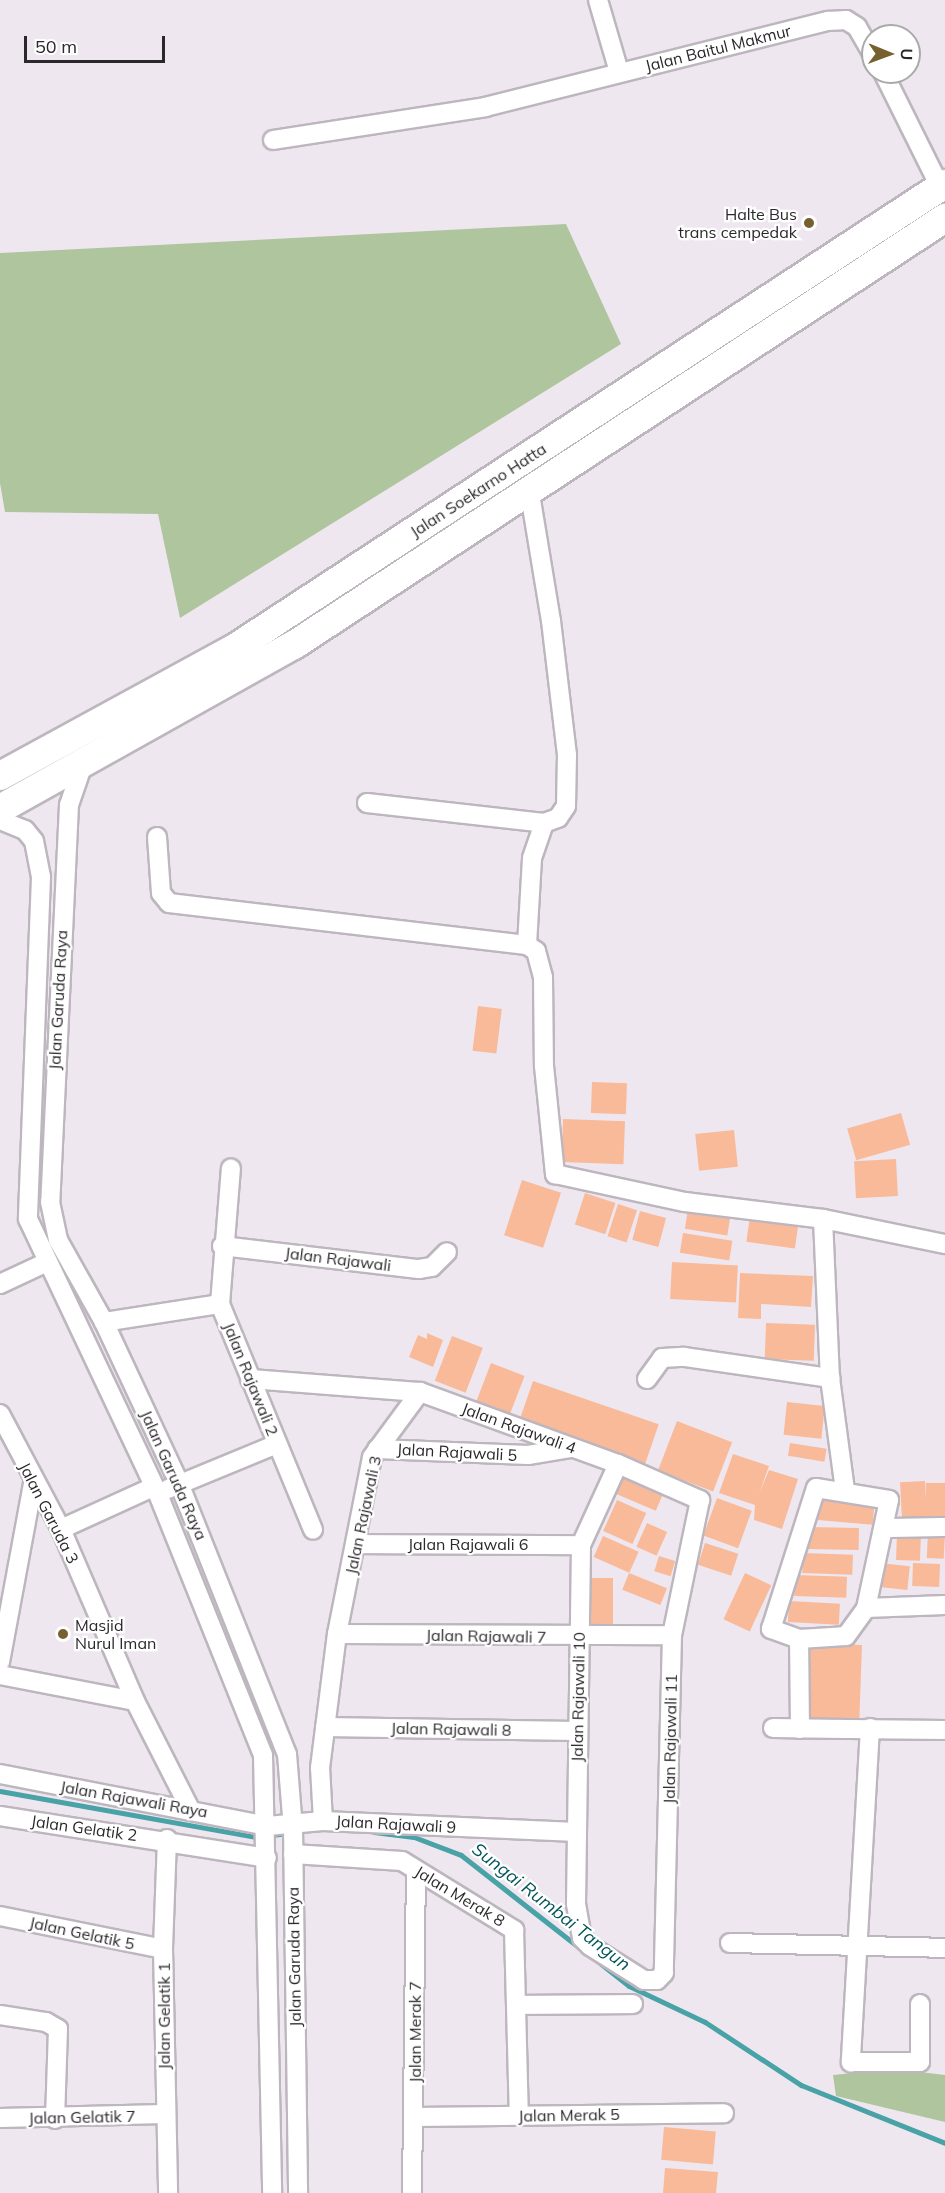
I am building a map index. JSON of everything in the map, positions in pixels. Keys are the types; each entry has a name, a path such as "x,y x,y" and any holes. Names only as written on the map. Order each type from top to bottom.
{"main road":[{"name":"Jalan Soekarno Hatta","path":"0,776 235,648 943,186"},
{"name":"Jalan Soekarno Hatta","path":"0,809 82,767 392,584 945,218"},
{"path":"375,557 392,584"}],"street":[{"path":"598,0 619,72"},
{"name":"Jalan Baitul Makmur","path":"273,140 485,107 828,21 846,20 857,27 861,34"},
{"path":"889,84 943,186"},
{"path":"367,803 544,823 558,818 566,806 567,755 530,494"},
{"name":"Jalan Garuda Raya","path":"82,767 69,805 48,1173 57,1239 105,1322 179,1483 278,1724 286,1754 293,1842 298,2193"},
{"name":"Jalan Garuda Raya","path":"0,820 25,830 34,841 42,876 27,1202 45,1263 156,1490 263,1755 267,1826 272,2193"},
{"path":"544,823 532,858 527,945 542,963 544,1066 555,1174 685,1202 823,1219 945,1244"},
{"path":"157,837 161,893 179,906 527,945"},
{"path":"220,1304 222,1245 231,1168"},
{"path":"823,1219 830,1378 845,1491"},
{"name":"Jalan Rajawali","path":"222,1245 418,1269 432,1267 447,1252"},
{"path":"0,1284 45,1263"},
{"name":"Jalan Rajawali 2","path":"105,1322 220,1304 314,1530"},
{"path":"646,1379 662,1358 684,1357 830,1378"},
{"path":"250,1379 420,1392"},
{"name":"Jalan Rajawali 4","path":"420,1392 618,1464"},
{"name":"Jalan Rajawali 3","path":"323,1821 320,1768 337,1634 355,1544 377,1449 420,1392"},
{"name":"Jalan Garuda 3","path":"0,1414 33,1484 61,1530 135,1701 189,1807"},
{"path":"500,1454 513,1438 512,1426"},
{"path":"61,1530 156,1490 277,1444"},
{"name":"Jalan Rajawali 5","path":"377,1449 500,1454 573,1447"},
{"name":"Jalan Rajawali 10","path":"582,1938 576,1904 576,1731 581,1545 618,1464"},
{"name":"Jalan Rajawali 11","path":"582,1938 644,1980 657,1980 664,1973 672,1635 702,1503 618,1464"},
{"path":"0,1662 33,1484"},
{"path":"816,1488 845,1491 885,1496 887,1528 866,1608 846,1636 799,1639 771,1629 806,1511 816,1488"},
{"path":"887,1528 945,1527"},
{"name":"Jalan Rajawali 6","path":"355,1544 581,1545"},
{"path":"866,1608 945,1605"},
{"name":"Jalan Rajawali 7","path":"337,1634 579,1637 672,1635"},
{"path":"799,1639 800,1729"},
{"path":"0,1675 135,1701"},
{"name":"Jalan Rajawali 8","path":"325,1727 576,1731"},
{"path":"773,1728 945,1730"},
{"path":"870,1728 851,2062 920,2062 920,2004"},
{"name":"Jalan Rajawali Raya","path":"0,1774 189,1807 267,1826 293,1842"},
{"name":"Jalan Gelatik 2","path":"0,1816 267,1852"},
{"name":"Jalan Rajawali 9","path":"293,1842 323,1821 577,1832"},
{"name":"Jalan Gelatik 1","path":"167,1839 163,1949 164,2114 168,2193"},
{"name":"Jalan Merak 8","path":"293,1842 392,1858 416,1870 514,1930 519,2006 519,2115"},
{"name":"Jalan Merak 7","path":"412,2193 415,2117 416,1870"},
{"name":"Jalan Gelatik 5","path":"0,1916 163,1949"},
{"path":"729,1943 858,1949 945,1948"},
{"path":"519,2006 633,2004"},
{"path":"0,2015 46,2022 58,2029 55,2119"},
{"name":"Jalan Merak 5","path":"415,2117 724,2113"},
{"name":"Jalan Gelatik 7","path":"0,2118 55,2119 164,2114"}],"green space":[{"path":"566,224 621,344 180,618 158,514 5,512 0,483 0,253"},
{"path":"894,2069 945,2075 945,2122 836,2096 833,2075"}],"building":[{"path":"478,1006 502,1009 496,1054 473,1051"},
{"path":"592,1082 627,1083 626,1114 591,1113"},
{"path":"901,1113 910,1145 856,1160 847,1128"},
{"path":"563,1119 625,1121 623,1164 561,1162"},
{"path":"734,1130 738,1167 699,1171 695,1134"},
{"path":"896,1159 898,1196 856,1198 854,1161"},
{"path":"522,1180 561,1193 543,1248 504,1235"},
{"path":"585,1193 615,1203 605,1234 575,1224"},
{"path":"618,1204 637,1210 627,1243 607,1236"},
{"path":"688,1209 730,1216 727,1235 685,1229"},
{"path":"640,1211 666,1218 658,1247 632,1240"},
{"path":"750,1216 799,1223 795,1249 746,1242"},
{"path":"683,1233 732,1241 729,1261 680,1253"},
{"path":"672,1262 738,1265 736,1302 670,1299"},
{"path":"740,1273 813,1276 811,1307 761,1304 761,1319 738,1318"},
{"path":"766,1323 815,1325 814,1361 765,1359"},
{"path":"427,1333 443,1340 433,1367 409,1357 418,1335 427,1339"},
{"path":"452,1336 483,1348 466,1393 435,1381"},
{"path":"491,1363 525,1376 509,1416 476,1403"},
{"path":"533,1381 659,1424 644,1467 518,1424"},
{"path":"787,1402 825,1406 821,1439 784,1435"},
{"path":"677,1421 732,1442 713,1492 658,1470"},
{"path":"790,1443 827,1449 825,1462 788,1456"},
{"path":"733,1454 769,1466 759,1494 769,1470 798,1479 782,1529 754,1520 755,1505 719,1493"},
{"path":"626,1471 666,1488 656,1511 616,1494"},
{"path":"925,1481 927,1523 902,1524 900,1482"},
{"path":"926,1483 945,1483 945,1522 926,1522"},
{"path":"820,1495 875,1500 873,1525 818,1520"},
{"path":"717,1498 752,1511 738,1548 703,1536"},
{"path":"617,1500 646,1513 632,1544 603,1531"},
{"path":"647,1523 667,1532 657,1556 636,1547"},
{"path":"808,1527 859,1528 859,1550 808,1549"},
{"path":"897,1532 921,1533 920,1561 896,1560"},
{"path":"928,1533 945,1534 944,1559 927,1558"},
{"path":"603,1536 639,1552 629,1573 594,1557"},
{"path":"705,1543 738,1554 731,1576 698,1565"},
{"path":"803,1553 853,1555 852,1575 802,1573"},
{"path":"659,1556 675,1561 671,1576 654,1571"},
{"path":"880,1563 910,1566 907,1590 877,1587"},
{"path":"913,1563 940,1564 939,1587 912,1586"},
{"path":"629,1573 667,1588 660,1605 622,1590"},
{"path":"745,1573 771,1585 750,1631 723,1619"},
{"path":"795,1575 847,1577 846,1598 794,1596"},
{"path":"587,1578 613,1578 613,1624 587,1624"},
{"path":"789,1601 840,1604 839,1625 788,1622"},
{"path":"807,1643 862,1645 859,1721 804,1719"},
{"path":"664,2127 716,2132 713,2164 661,2160"},
{"path":"665,2168 718,2172 716,2193 663,2193"}],"waterway":[{"name":"Sungai Rumbai Tangun","path":"0,1791 255,1837 290,1833"},
{"name":"Sungai Rumbai Tangun","path":"374,1832 414,1837 461,1855 581,1949"},
{"name":"Sungai Rumbai Tangun","path":"591,1956 629,1986 705,2022 801,2085 945,2143"}],"place":[{"name":"Halte Bus trans cempedak","path":"809,223"},
{"name":"Masjid Nurul Iman","path":"63,1634"}]}
